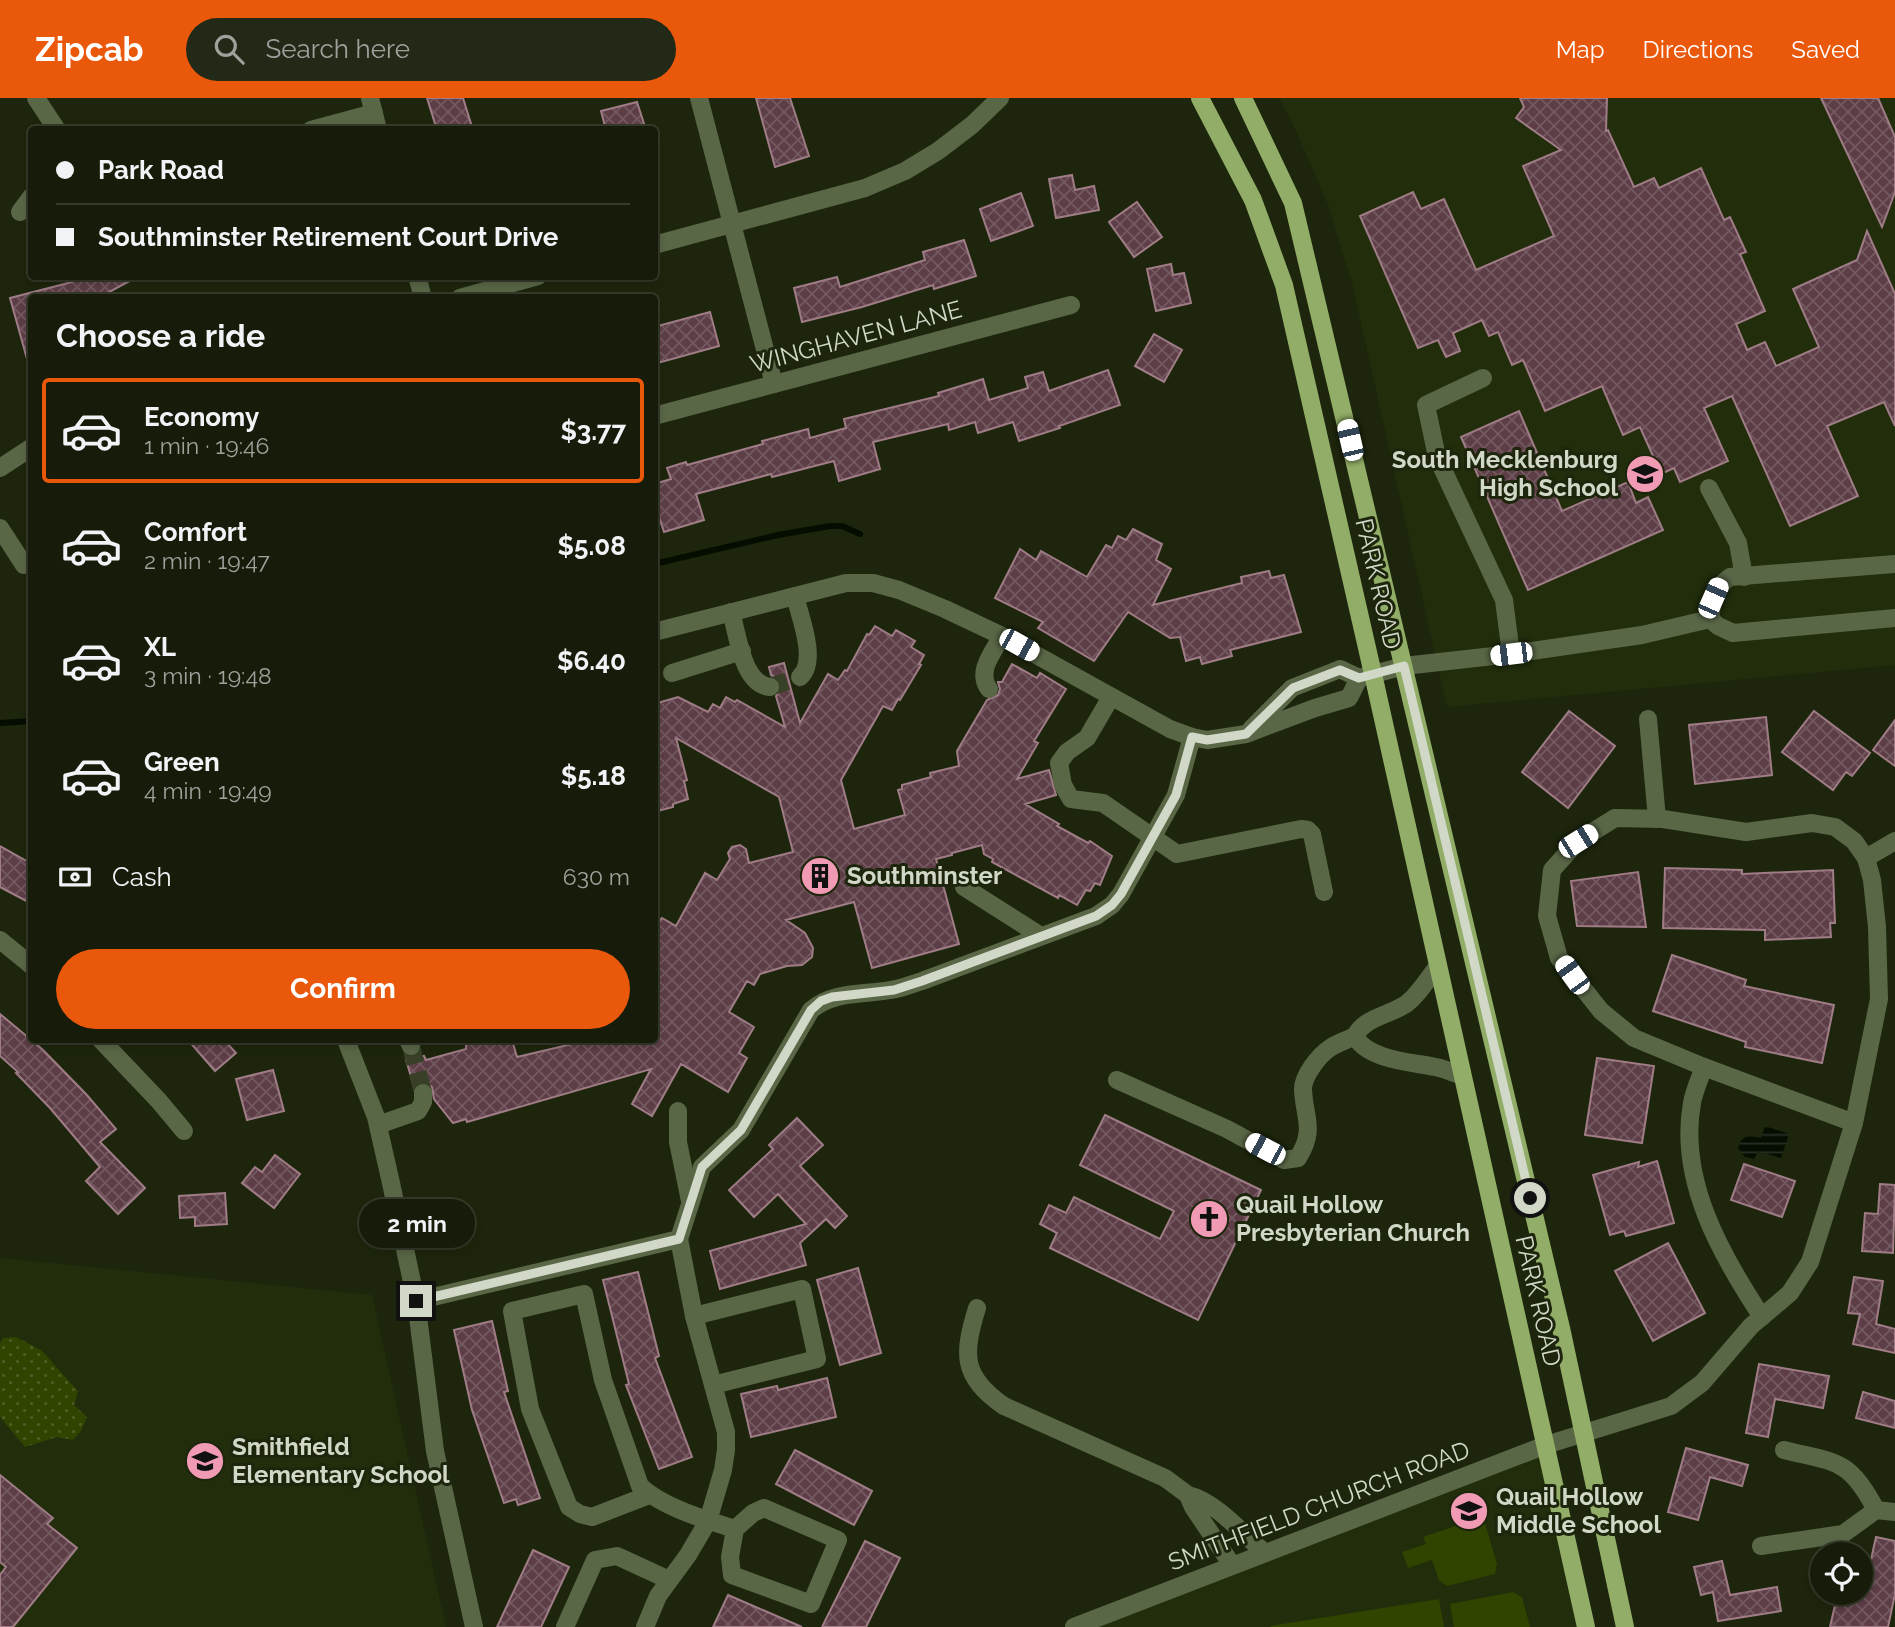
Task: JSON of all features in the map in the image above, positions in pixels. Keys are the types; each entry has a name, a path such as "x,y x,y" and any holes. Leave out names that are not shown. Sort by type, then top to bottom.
{"main road":[{"name":"PARK ROAD","path":"1200,98 1253,200 1284,285 1366,676 1438,966 1586,1627"},
{"name":"PARK ROAD","path":"1245,99 1293,203 1561,1328 1625,1627"}],"street":[{"path":"36,98 54,126"},
{"path":"699,98 774,384"},
{"path":"658,244 865,188 905,171 964,132 1000,98"},
{"path":"326,126 374,113"},
{"path":"20,212 28,202"},
{"path":"474,294 524,280"},
{"name":"WINGHAVEN LANE","path":"658,415 1071,305"},
{"path":"1483,378 1426,405 1437,457 1504,600 1511,654"},
{"path":"0,468 28,450"},
{"path":"1709,488 1738,543 1744,576"},
{"path":"0,528 24,565"},
{"path":"1710,620 1713,598 1719,584 1730,577 1895,564"},
{"path":"658,631 846,583 873,583 899,590 1002,636 1170,729 1207,740 1246,734 1349,698 1366,676"},
{"path":"795,596 808,655 805,672 800,677"},
{"path":"732,612 752,678 758,684 770,687"},
{"path":"1246,734 1293,688 1340,670 1366,676 1404,666 1642,635 1710,620 1733,633 1895,618"},
{"path":"989,689 984,682 983,673 1002,636"},
{"path":"672,673 742,651"},
{"path":"1111,696 1087,738 1067,752 1059,763 1063,785 1071,799 1103,803 1177,854 1301,829 1308,830 1312,834 1324,892"},
{"path":"1648,719 1657,819"},
{"path":"645,1627 658,1596 688,1555 708,1521 726,1450 726,1432 694,1315 679,1239 702,1167 741,1130 811,1010 821,1001 832,997 894,990 1096,916 1112,905 1121,894 1176,795 1192,737"},
{"path":"1854,1123 1634,1038 1601,1012 1559,958 1547,916 1552,870 1578,841 1615,818 1657,819 1746,832 1812,824 1835,827 1854,841 1866,858 1895,841"},
{"name":"SMITHFIELD CHURCH ROAD","path":"1074,1627 1110,1620 1232,1565 1546,1445 1659,1411 1682,1399 1702,1383 1737,1341 1790,1293 1810,1262 1854,1123 1879,999 1875,904 1866,858"},
{"path":"964,887 1041,936"},
{"path":"0,940 28,963"},
{"path":"1117,1080 1227,1129 1284,1160 1298,1158 1309,1133 1303,1085 1314,1065 1329,1048 1355,1037 1367,1022 1409,1003 1438,966"},
{"path":"1355,1037 1359,1044 1384,1057 1438,1067 1461,1075"},
{"path":"104,1043 159,1101 184,1132"},
{"path":"347,1043 378,1125 416,1301 435,1451 474,1627"},
{"path":"1704,1067 1692,1102 1690,1150 1697,1188 1708,1221 1731,1271 1762,1317"},
{"path":"378,1125 418,1111 423,1102 423,1093"},
{"path":"678,1111 678,1142 690,1202"},
{"path":"416,1301 679,1239"},
{"path":"694,1315 802,1289 817,1359 713,1385"},
{"path":"649,1495 592,1517 569,1507 530,1409 512,1311 584,1294 603,1380 640,1486 649,1495 708,1521 735,1529"},
{"path":"977,1308 967,1344 971,1372 988,1394 1004,1406 1166,1478 1188,1495 1198,1497 1209,1504 1265,1553"},
{"path":"1784,1450 1841,1465 1854,1474 1875,1510"},
{"path":"1188,1495 1193,1507 1232,1565"},
{"path":"764,1508 838,1540 811,1604 732,1575 730,1557 735,1529 753,1513 764,1508"},
{"path":"1761,1546 1843,1534 1875,1510 1895,1511"},
{"path":"565,1627 595,1560 617,1556 669,1580"}],"shaded area":[{"name":"South Mecklenburg High School","path":"1279,98 1895,98 1895,665 1447,707 1352,283 1327,202"},
{"path":"1765,1126 1789,1134 1781,1158 1758,1151 1754,1159 1745,1157 1738,1148 1742,1140 1750,1136 1761,1138"},
{"name":"Smithfield Elementary School","path":"0,1258 372,1295 446,1627 0,1627"},
{"name":"Quail Hollow Middle School","path":"1538,1453 1577,1627 1086,1627"}],"green space":[{"path":"16,1337 41,1350 78,1391 74,1405 87,1417 81,1431 73,1440 57,1437 25,1447 0,1417 0,1343 3,1338"},
{"path":"1473,1517 1485,1523 1497,1564 1495,1574 1447,1586 1439,1580 1432,1560 1408,1568 1402,1552 1426,1544 1423,1537"},
{"path":"1513,1592 1522,1597 1530,1627 1454,1627 1450,1604"},
{"path":"1439,1599 1444,1627 1270,1626"}],"building":[{"path":"427,98 463,98 472,126 436,126"},
{"path":"756,98 790,98 809,156 775,167"},
{"path":"1520,98 1607,98 1606,131 1608,130 1634,187 1654,178 1659,188 1701,168 1724,220 1730,217 1746,252 1740,254 1765,311 1736,324 1747,350 1765,342 1776,366 1819,347 1793,289 1857,260 1867,231 1895,294 1895,426 1884,402 1827,426 1858,496 1790,526 1732,396 1704,408 1728,461 1680,482 1674,468 1661,474 1640,427 1623,435 1602,386 1545,411 1523,360 1512,365 1498,332 1489,336 1482,320 1453,333 1460,351 1446,357 1438,340 1418,348 1360,216 1413,192 1421,209 1444,199 1476,270 1554,236 1523,166 1561,150 1516,118 1524,107"},
{"path":"1821,98 1878,98 1895,137 1895,192 1882,227"},
{"path":"637,102 645,126 605,126 601,111"},
{"path":"1072,175 1075,190 1094,186 1099,210 1056,218 1049,179"},
{"path":"1021,193 1033,226 991,241 980,209"},
{"path":"1137,202 1162,237 1134,257 1109,222"},
{"path":"964,240 976,276 934,289 933,285 802,322 794,288 837,277 840,287 925,260 923,252"},
{"path":"1171,264 1173,275 1184,273 1191,303 1156,311 1147,269"},
{"path":"71,280 132,280 105,294 28,294 27,359 10,298 72,282"},
{"path":"710,312 719,346 658,363 658,326"},
{"path":"1154,334 1182,350 1164,382 1135,366"},
{"path":"1108,370 1120,405 1019,441 1013,422 978,433 975,422 949,430 948,424 873,442 880,469 839,481 834,461 696,494 704,520 664,532 658,514 658,483 671,479 667,468 763,444 762,441 808,429 810,438 846,428 844,419 939,396 938,393 983,379 989,400 1028,388 1025,377 1043,372 1049,391"},
{"path":"1519,411 1562,511 1628,482 1636,503 1648,497 1663,530 1528,590 1461,437"},
{"path":"1133,529 1162,544 1156,560 1171,569 1153,605 1242,583 1241,577 1269,571 1271,578 1284,575 1301,632 1230,650 1232,656 1202,664 1200,657 1186,661 1180,637 1170,638 1128,612 1094,661 1038,628 1043,622 995,598 1020,549 1036,560 1041,551 1087,577 1106,545 1112,548 1118,536 1126,540"},
{"name":"Southminster","path":"875,626 892,636 896,630 915,641 911,647 924,655 919,664 921,665 892,710 883,706 841,780 854,829 905,815 898,790 902,789 902,785 931,777 930,773 959,766 957,751 987,700 998,695 998,682 1002,682 1012,664 1037,678 1040,673 1066,689 1034,741 1038,743 1017,779 1049,770 1056,795 1025,804 1059,824 1057,826 1088,843 1090,841 1112,856 1100,885 1095,883 1090,891 1086,890 1077,905 1059,895 1058,898 992,862 993,859 984,854 982,845 952,853 936,859 959,944 872,968 854,902 786,920 805,933 813,948 812,957 802,965 787,966 760,974 754,985 747,981 729,1012 754,1027 739,1053 747,1058 728,1092 681,1064 652,1116 632,1104 651,1069 467,1122 466,1119 453,1123 434,1099 432,1087 419,1078 412,1080 406,1060 424,1056 426,1060 466,1049 466,1043 513,1043 517,1057 576,1043 658,1043 658,919 662,918 676,926 705,873 717,880 730,859 728,853 732,847 740,845 746,849 749,863 793,852 779,797 676,738 687,780 684,781 688,799 658,811 658,703 678,697 708,712 713,704 720,708 726,697 735,702 737,700 785,727 776,696 781,684 771,675 769,667 784,663 800,723 828,674 838,680 845,670 847,671 867,634 869,635"},
{"path":"1569,711 1615,746 1568,808 1522,772"},
{"path":"1814,711 1870,753 1852,776 1846,772 1833,790 1782,752"},
{"path":"1766,717 1772,775 1695,784 1689,725"},
{"path":"1895,720 1895,766 1873,750"},
{"path":"0,846 28,862 28,902 0,887"},
{"path":"1665,868 1742,870 1742,874 1833,870 1835,923 1830,923 1831,937 1765,940 1765,930 1663,928"},
{"path":"1638,872 1646,927 1577,926 1571,881"},
{"path":"1672,955 1746,980 1744,986 1834,1005 1822,1063 1745,1047 1746,1042 1653,1011"},
{"path":"0,1014 28,1037 28,1043 35,1043 42,1049 116,1129 100,1142 145,1188 118,1214 86,1181 100,1167 16,1073 18,1072 0,1056"},
{"path":"191,1043 227,1043 236,1053 215,1071"},
{"path":"1597,1058 1654,1066 1642,1143 1585,1135"},
{"path":"273,1070 284,1111 247,1120 236,1079"},
{"name":"Quail Hollow Presbyterian Church","path":"1105,1115 1261,1190 1198,1320 1050,1248 1057,1233 1040,1224 1049,1205 1066,1213 1074,1197 1160,1239 1174,1211 1080,1165"},
{"path":"797,1118 823,1145 800,1166 847,1216 835,1228 826,1219 800,1243 806,1265 720,1289 710,1251 806,1224 778,1194 754,1217 729,1190 773,1149 769,1145"},
{"path":"275,1155 300,1174 274,1208 242,1183 255,1167 262,1172"},
{"path":"1657,1161 1674,1223 1626,1236 1624,1231 1610,1235 1593,1175 1639,1162 1638,1167"},
{"path":"1744,1164 1795,1181 1782,1217 1731,1200"},
{"path":"1880,1184 1895,1185 1893,1253 1862,1251 1865,1213 1878,1214"},
{"path":"225,1193 227,1224 195,1226 195,1217 180,1218 179,1196"},
{"path":"1668,1243 1705,1313 1653,1341 1615,1271"},
{"path":"858,1268 881,1353 840,1365 817,1280"},
{"path":"638,1272 659,1356 655,1358 692,1457 659,1469 626,1385 629,1384 603,1280"},
{"path":"1854,1277 1883,1281 1876,1324 1895,1329 1895,1353 1853,1344 1860,1314 1848,1313"},
{"path":"492,1321 508,1391 504,1392 540,1498 518,1505 516,1499 504,1503 472,1410 454,1330"},
{"path":"1759,1364 1829,1376 1823,1408 1775,1399 1768,1437 1746,1433"},
{"path":"827,1378 836,1417 751,1437 741,1394 777,1386 778,1390"},
{"path":"1863,1392 1895,1401 1895,1428 1856,1418"},
{"path":"1686,1448 1748,1465 1742,1486 1710,1477 1698,1520 1668,1512"},
{"path":"795,1450 872,1491 854,1525 776,1484"},
{"path":"0,1475 53,1518 47,1524 77,1548 13,1627 0,1627 0,1575 6,1567 0,1562"},
{"path":"1876,1537 1895,1541 1895,1594 1888,1627 1830,1627 1835,1605 1873,1605 1873,1551"},
{"path":"865,1541 900,1558 866,1627 822,1627"},
{"path":"533,1550 569,1567 541,1627 497,1627"},
{"path":"1722,1561 1730,1595 1777,1587 1781,1611 1718,1621 1713,1592 1701,1595 1694,1567"},
{"path":"728,1595 802,1627 713,1627"}],"waterway":[{"path":"658,563 778,535 830,526 842,526 860,534"},
{"path":"0,723 28,721"}],"tunnel":[{"path":"770,687 800,677"},
{"path":"411,1046 423,1093"}],"place":[{"name":"South Mecklenburg High School","path":"1645,474"},
{"name":"Southminster","path":"820,876"},
{"name":"Quail Hollow Presbyterian Church","path":"1209,1219"},
{"name":"Smithfield Elementary School","path":"205,1461"},
{"name":"Quail Hollow Middle School","path":"1469,1511"}],"route":[{"path":"416,1301 679,1239 702,1167 741,1130 811,1010 821,1001 832,997 894,990 1096,916 1112,905 1121,894 1176,795 1192,737 1207,740 1227,739 1246,734 1293,688 1340,670 1359,678 1404,666 1530,1198"}]}
